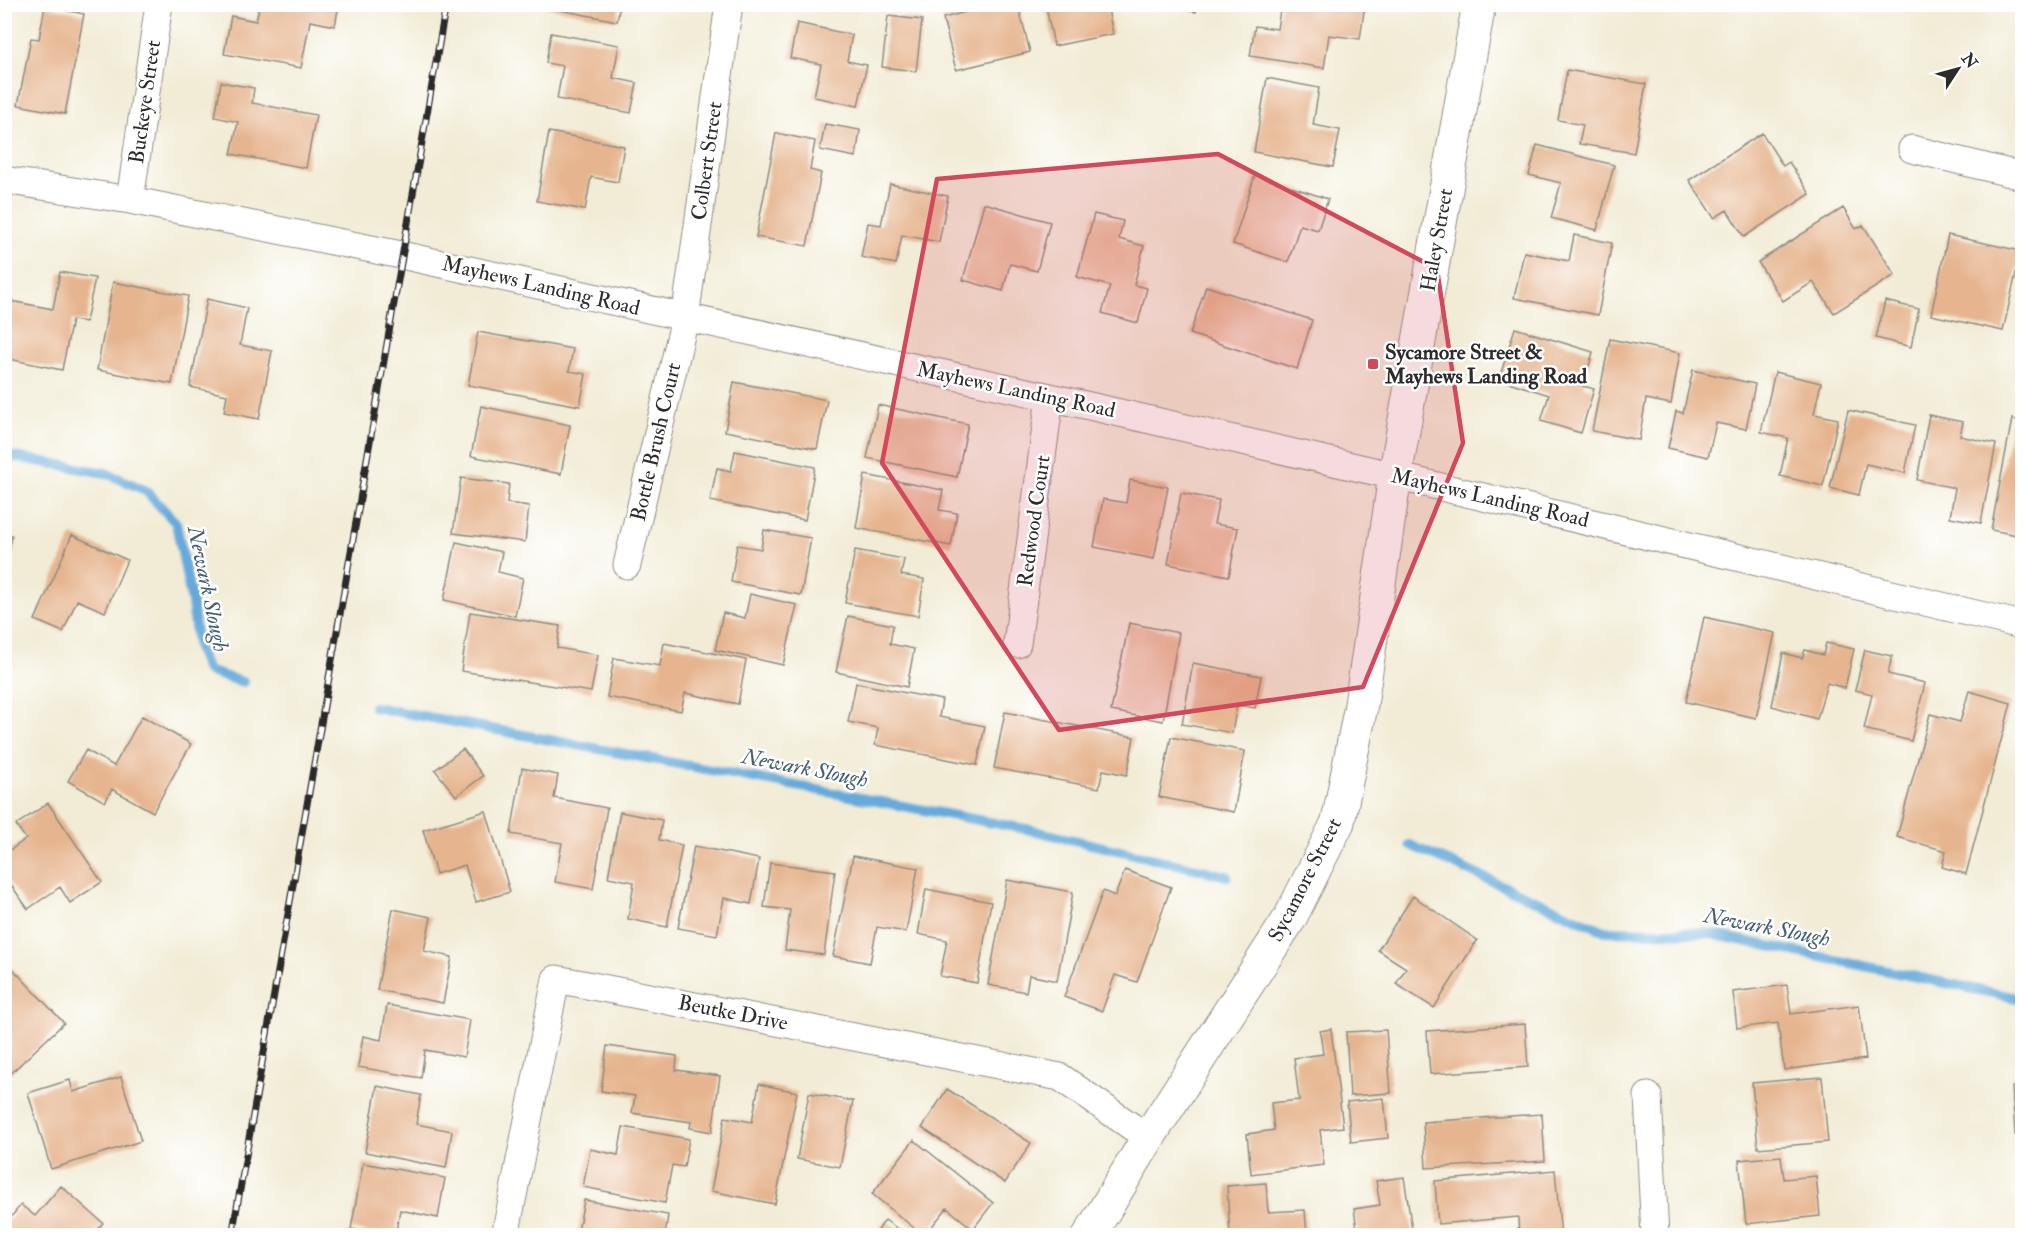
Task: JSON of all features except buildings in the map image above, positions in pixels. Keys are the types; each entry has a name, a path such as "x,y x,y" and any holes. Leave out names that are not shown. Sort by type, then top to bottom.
{"street":[{"name":"Buckeye Street","path":"130,200 159,4"},
{"name":"Colbert Street","path":"685,318 729,4"},
{"name":"Haley Street","path":"1395,476 1479,4"},
{"path":"1912,149 2022,176"},
{"name":"Mayhews Landing Road","path":"4,180 130,200 401,255 1050,397 1395,476 2022,625"},
{"name":"Bottle Brush Court","path":"627,565 685,318"},
{"name":"Redwood Court","path":"1017,644 1050,397"},
{"name":"Sycamore Street","path":"1089,1236 1148,1138 1290,918 1338,822 1360,711 1395,476"},
{"name":"Beutke Drive","path":"505,1236 556,979 1060,1077 1148,1138"},
{"path":"1648,1096 1655,1236"}],"highlighted area":[{"path":"1218,154 1437,269 1463,443 1363,687 1059,730 882,463 937,179"}],"waterway":[{"name":"Newark Slough","path":"4,455 106,473 145,490 176,523 192,603 198,649 207,671 243,682"},
{"name":"Newark Slough","path":"374,707 1031,830 1227,876"},
{"name":"Newark Slough","path":"1410,845 1605,931 1706,933 2022,999"}],"railway":[{"path":"232,1236 446,4"}],"place":[{"name":"Sycamore Street & Mayhews Landing Road","path":"1373,364"}]}
